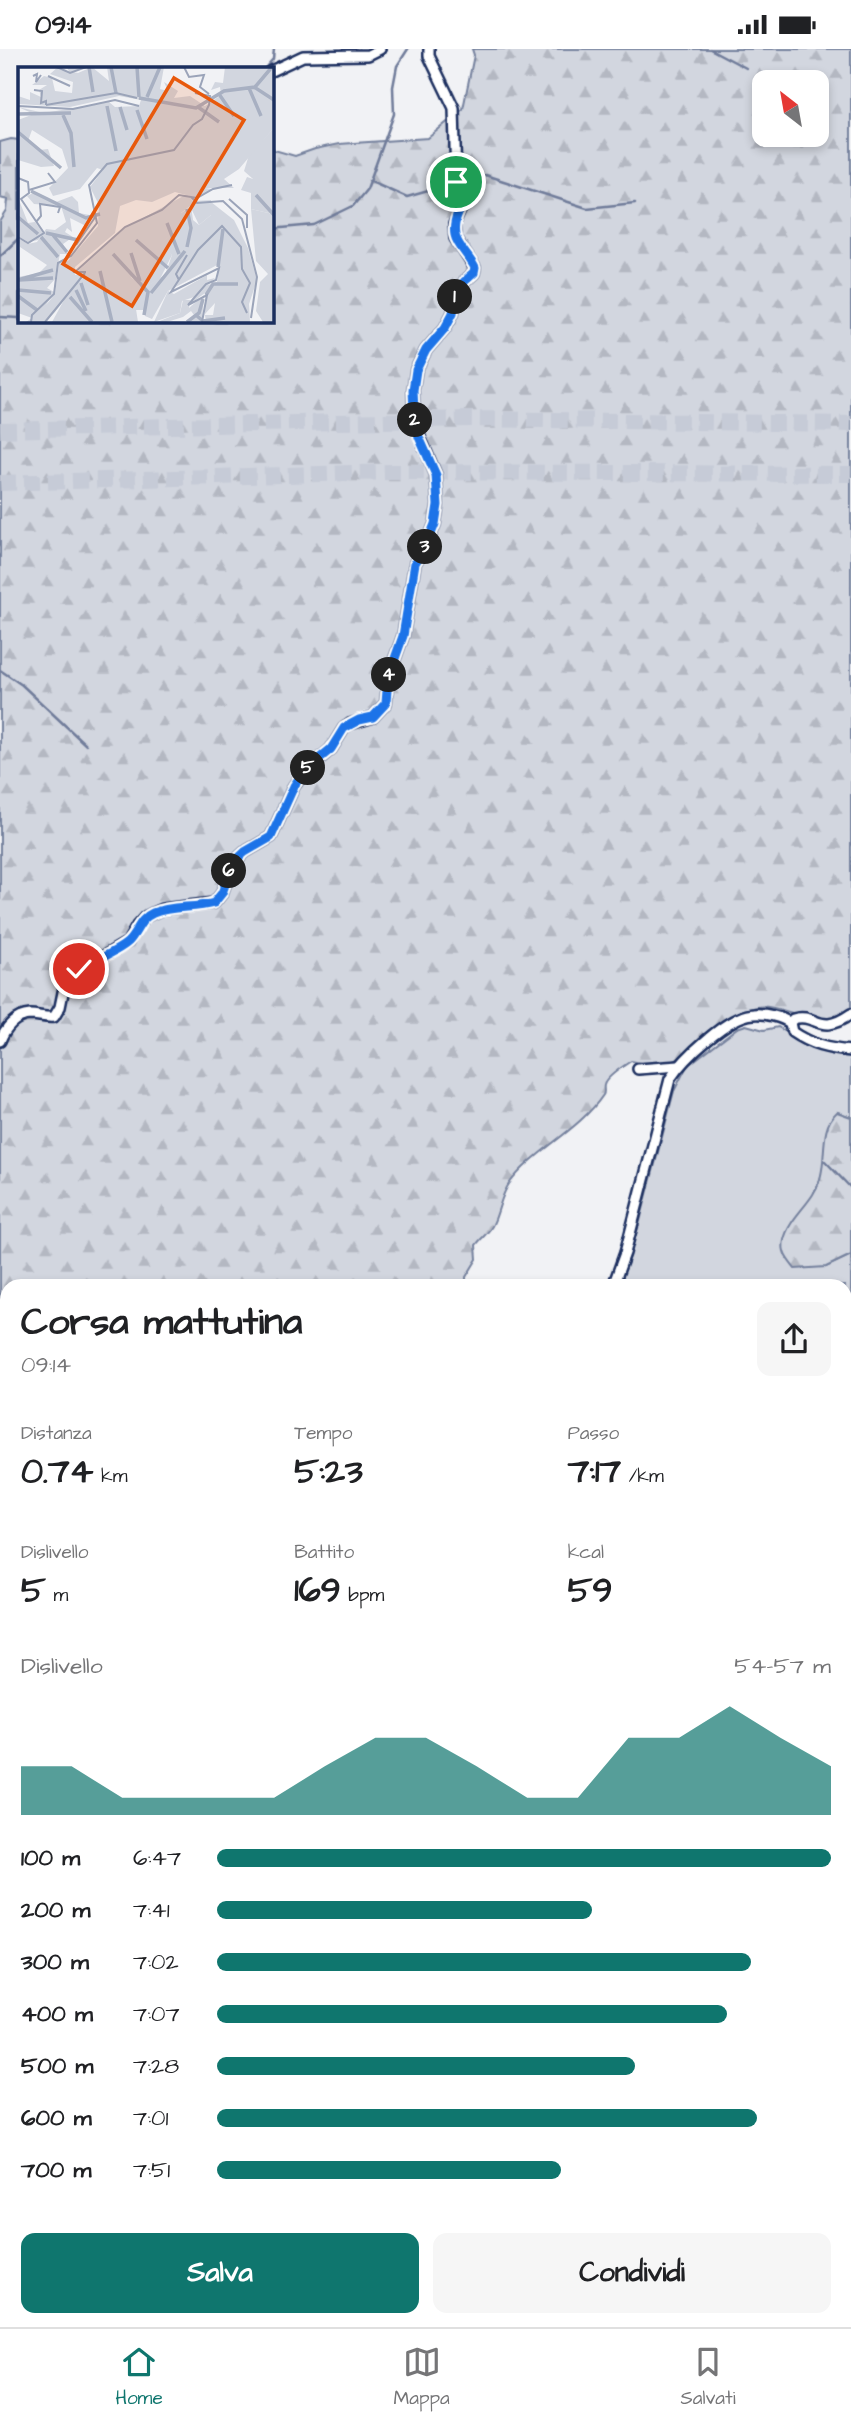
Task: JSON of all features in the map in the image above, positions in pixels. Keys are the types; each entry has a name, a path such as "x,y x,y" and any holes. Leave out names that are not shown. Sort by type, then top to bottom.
{"street":[{"path":"273,70 303,56 368,55 380,49"},
{"path":"0,1041 5,1029 20,1017 54,1017 60,1007 66,978 128,942 145,917 162,909 214,903 222,893 233,863 245,852 271,837 294,786 304,771 331,749 344,728 359,720 373,717 386,703 388,678 403,636 415,563 435,524 438,505 436,475 419,437 414,412 416,370 426,350 445,328 453,313 457,288 474,273 475,268 455,239 454,224 463,204 463,193 456,182 455,113 452,101 429,56 429,49"},
{"path":"616,1279 625,1253 670,1080 695,1049 722,1030 753,1014 782,1018 790,1023 792,1032 806,1042 830,1049 851,1051"},
{"path":"790,1023 800,1017 830,1025 851,1014"},
{"path":"638,1069 679,1066"}],"green space":[{"path":"472,49 851,49 851,1012 826,1021 769,1007 753,1008 721,1026 673,1062 658,1065 631,1061 620,1068 605,1082 604,1094 593,1108 531,1161 509,1184 492,1227 476,1245 477,1259 466,1279 0,1279 0,222 7,211 8,199 0,197 0,142 18,140 18,322 273,322 273,148 295,156 339,144 428,138 463,109 474,55"},
{"path":"746,1025 764,1030 778,1027 822,1051 851,1056 851,1117 838,1112 814,1193 826,1267 851,1255 851,1279 621,1279 639,1225 674,1091 687,1066 737,1028"},
{"path":"837,1112 851,1117 851,1255 826,1267 795,1269 784,1253 784,1240 791,1224 817,1187 828,1126"}],"waterway":[{"path":"266,67 273,59 274,49"},
{"path":"273,229 314,225 353,206 367,189 394,114 393,87 397,66 408,49"},
{"path":"710,49 746,68"},
{"path":"459,182 485,175 587,208 635,203"},
{"path":"369,180 407,197 453,184"},
{"path":"0,256 18,239"},
{"path":"0,317 18,318"},
{"path":"0,670 22,685 86,745"},
{"path":"825,1161 851,1188"}],"tunnel":[{"path":"0,430 469,419 851,424"},
{"path":"0,483 391,472 851,474"}],"route":[{"path":"79,969 128,942 137,926 153,913 162,909 214,903 222,893 230,868 238,857 271,837 294,786 304,771 331,749 344,728 359,720 373,717 386,703 388,678 403,636 415,563 435,524 438,505 436,475 419,437 414,412 416,370 426,350 445,328 453,313 457,288 474,273 475,268 455,239 454,224 463,204 463,193 456,182"}]}
